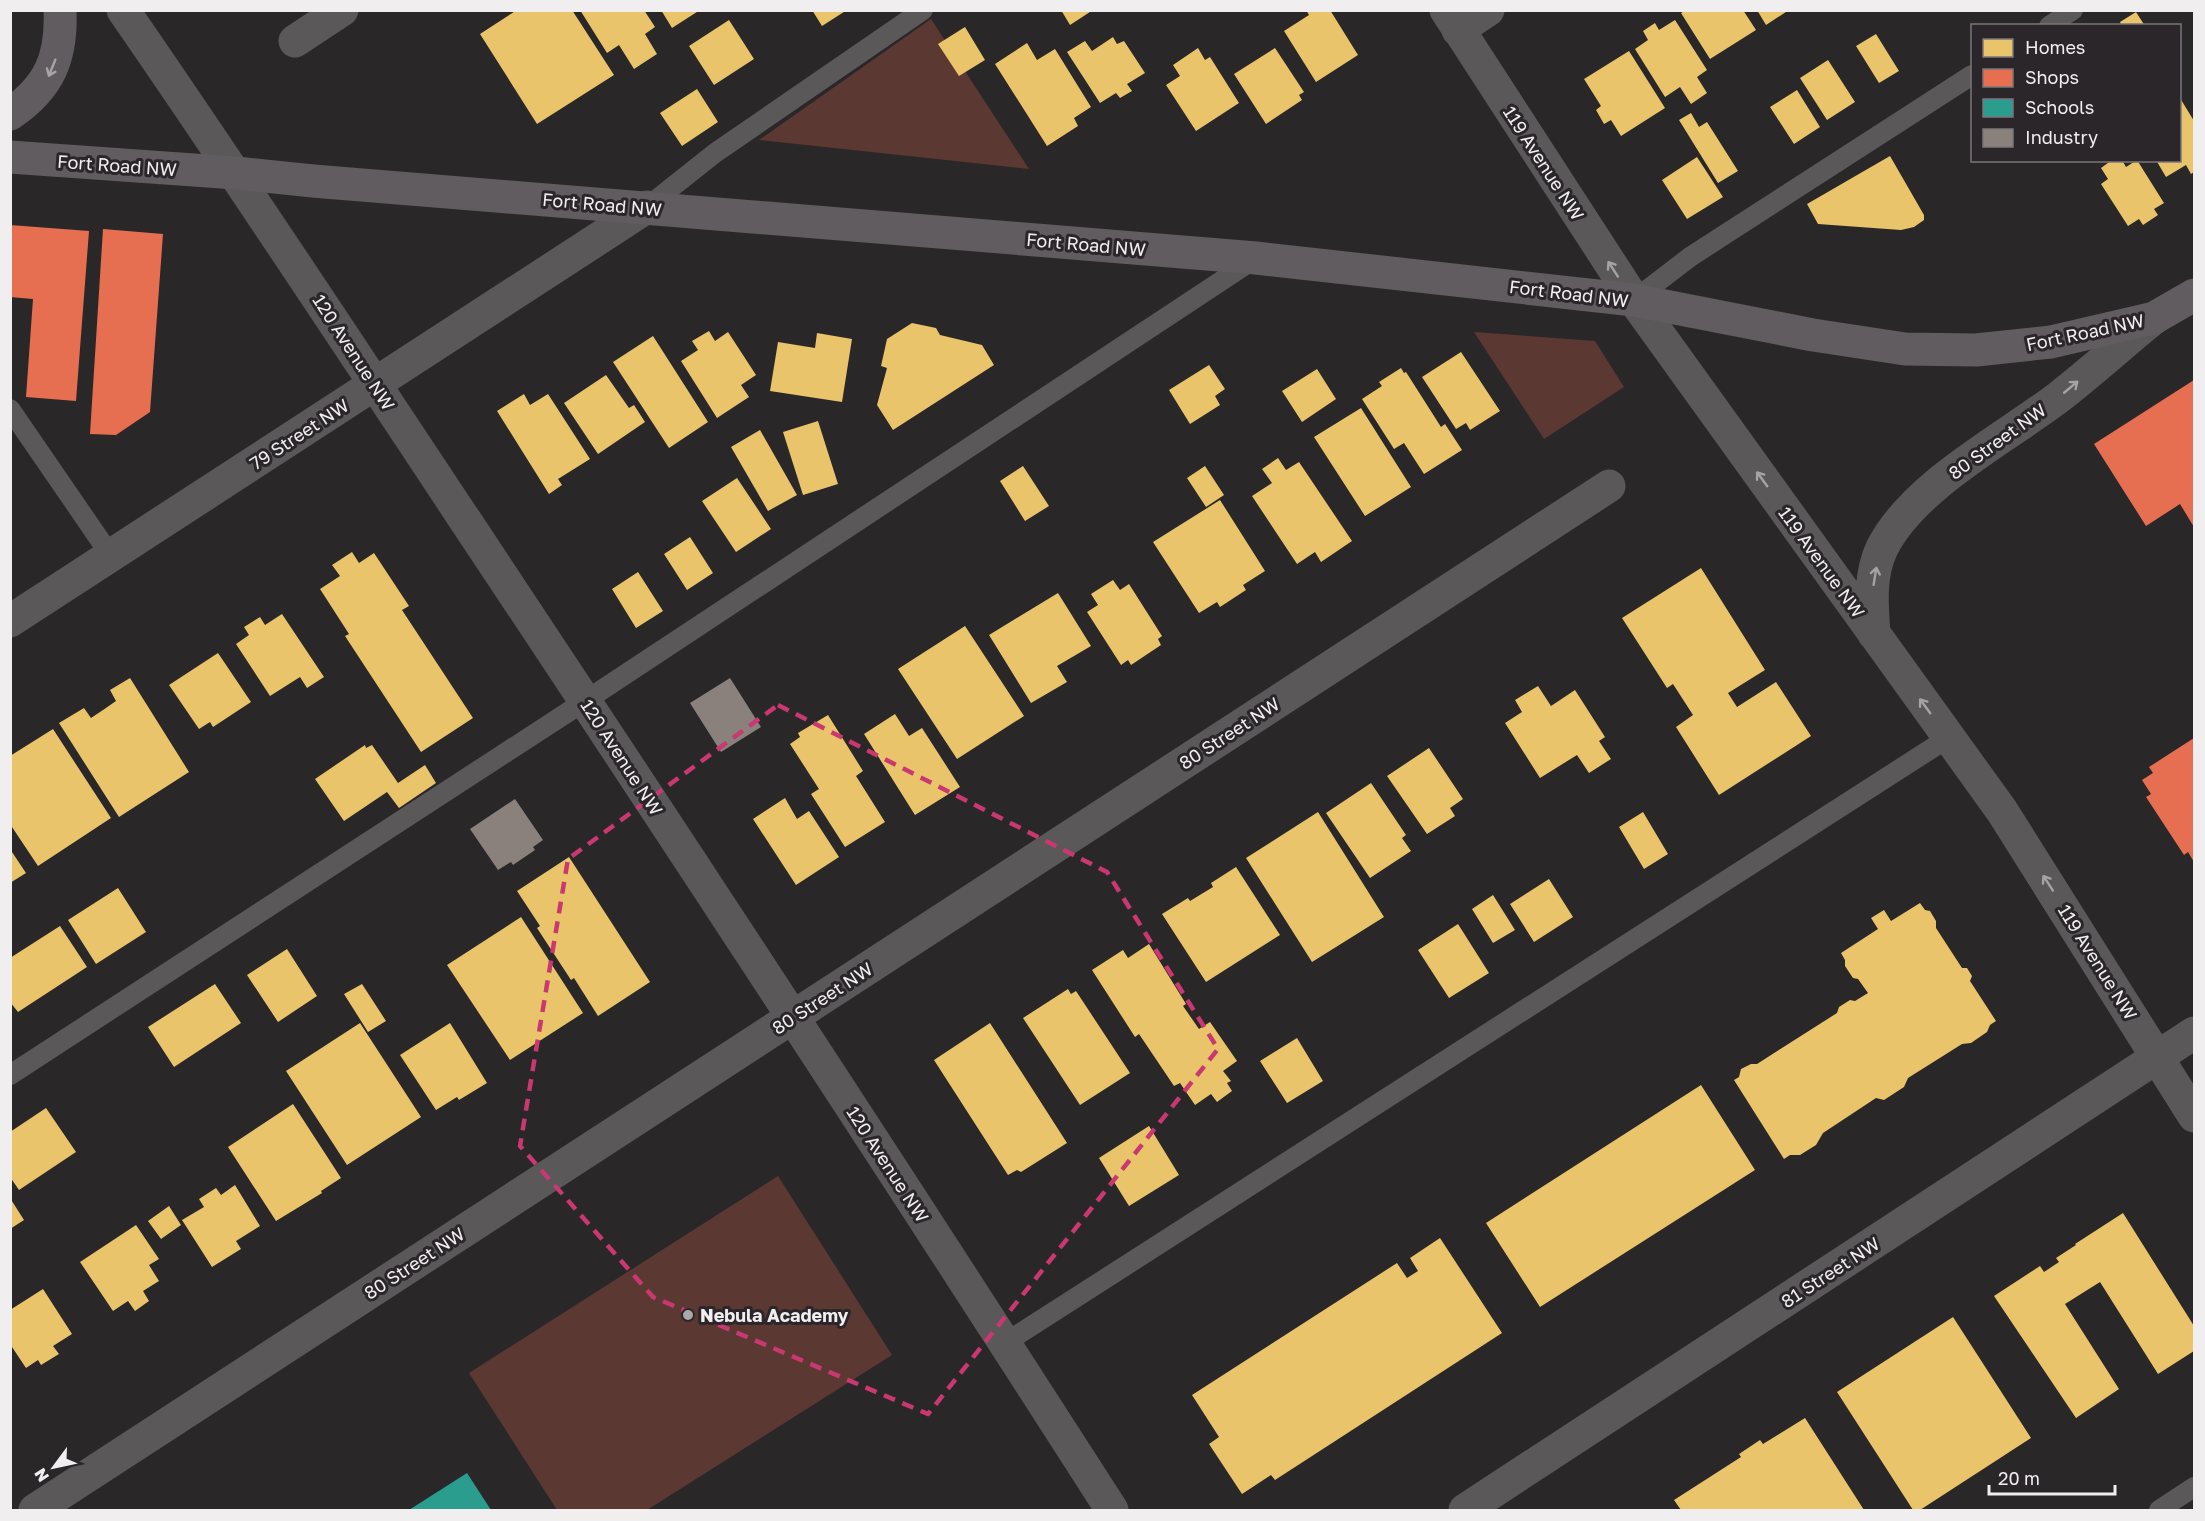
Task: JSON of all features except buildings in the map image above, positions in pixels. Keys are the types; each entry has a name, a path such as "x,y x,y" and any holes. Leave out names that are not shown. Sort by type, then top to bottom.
{"street":[{"path":"10,114 28,102 51,74 57,53 60,10"},
{"name":"120 Avenue NW","path":"123,10 236,173 585,701 1112,1510"},
{"path":"295,41 342,10"},
{"path":"1452,20 1488,10"},
{"name":"119 Avenue NW","path":"1452,20 1634,300 2002,811 2194,1116"},
{"name":"Fort Road NW","path":"10,157 236,173 1256,258 1634,300 1813,335 1905,349 1977,350 2051,342 2154,318"},
{"name":"79 Street NW","path":"10,621 647,207"},
{"name":"80 Street NW","path":"1874,634 1872,603 1874,572 1882,548 1902,519 1925,495 1953,472 2059,397 2154,318 2194,296"},
{"name":"80 Street NW","path":"35,1510 1609,486"},
{"name":"81 Street NW","path":"1465,1510 2194,1033"}],"lane":[{"path":"647,207 715,153 923,10"},
{"path":"2052,24 2073,10"},
{"path":"1634,300 1690,257 1971,76"},
{"path":"10,1075 585,701 1256,258"},
{"path":"10,409 111,556"},
{"path":"1005,1343 1948,738"},
{"path":"2164,1509 2194,1487"}],"highlighted area":[{"path":"778,705 1107,872 1218,1049 928,1414 653,1297 520,1146 568,859"}],"shaded area":[{"path":"931,19 1029,169 759,140"},
{"path":"1474,332 1595,341 1624,387 1544,439"},
{"path":"778,1176 892,1355 647,1510 557,1510 469,1373"}],"place":[{"name":"Nebula Academy","path":"688,1315"}]}
